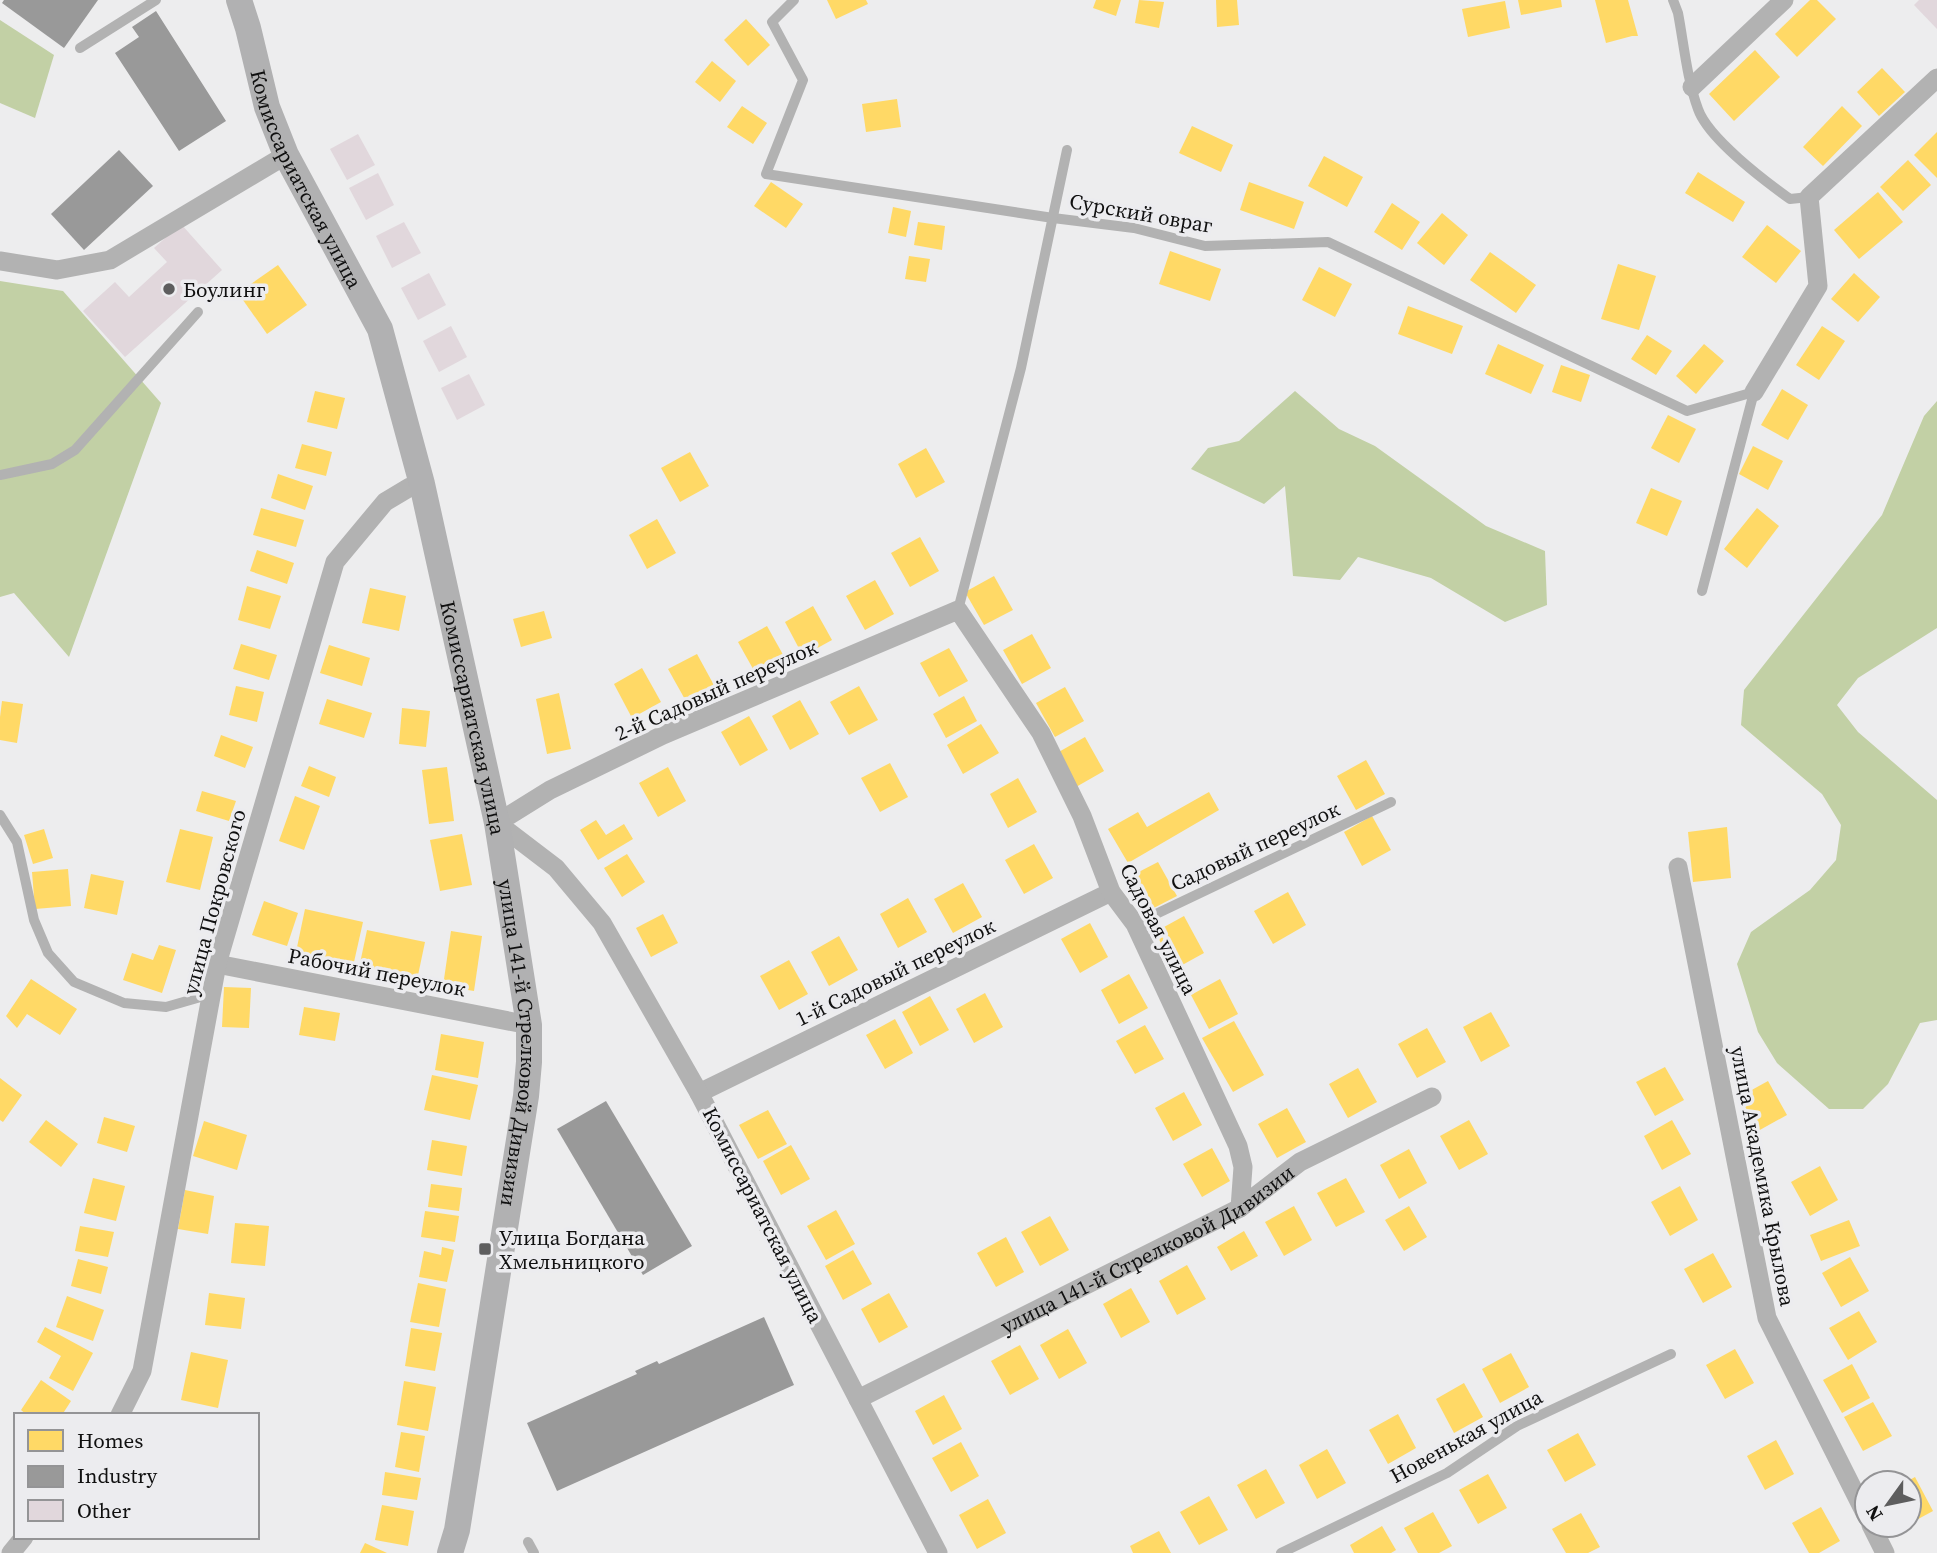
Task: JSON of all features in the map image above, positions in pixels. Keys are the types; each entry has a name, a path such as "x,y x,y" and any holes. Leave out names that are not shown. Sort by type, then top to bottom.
{"main road":[{"name":"Комиссариатская улица","path":"239,0 267,107 286,155 380,329 422,484 497,822"},
{"path":"248,28 255,0"},
{"name":"улица 141-й Стрелковой Дивизии","path":"450,1553 457,1530 526,1096 529,1062 529,1025 497,822"}],"street":[{"path":"1692,86 1784,0"},
{"path":"1754,393 1818,286 1809,197 1937,78"},
{"path":"0,261 57,270 110,260 286,155"},
{"name":"улица Покровского","path":"121,1413 142,1371 216,964 335,562 385,502 410,487 422,484"},
{"name":"2-й Садовый переулок","path":"497,822 550,790 663,735 958,610"},
{"name":"Садовая улица","path":"958,610 1041,733 1082,816 1111,892 1135,924 1238,1146 1243,1167 1240,1208"},
{"name":"Комиссариатская улица","path":"497,822 556,868 602,923 699,1093 938,1553"},
{"name":"улица Академика Крылова","path":"1678,867 1767,1318 1853,1489"},
{"name":"1-й Садовый переулок","path":"699,1093 1111,892"},
{"name":"Рабочий переулок","path":"216,964 529,1025"},
{"name":"улица 141-й Стрелковой Дивизии","path":"858,1399 1240,1208 1300,1163 1432,1097"},
{"path":"11,1553 22,1539"}],"lane":[{"path":"80,48 156,0"},
{"name":"Сурский овраг","path":"794,0 772,22 803,80 766,174 1134,228 1205,246 1328,242 1687,411 1754,393"},
{"path":"1673,0 1699,112 1716,134 1755,173 1790,199 1809,197"},
{"path":"958,610 1021,368 1067,150"},
{"path":"0,475 52,464 75,450 198,312"},
{"path":"1702,591 1754,393"},
{"name":"Садовый переулок","path":"1135,924 1391,802"},
{"path":"0,815 18,842 34,920 48,953 75,982 124,1003 166,1007 211,993"},
{"name":"Новенькая улица","path":"1281,1553 1447,1474 1517,1426 1671,1354"},
{"path":"528,1542 534,1553"}],"green space":[{"path":"0,20 54,55 35,118 0,103"},
{"path":"0,281 63,291 161,403 69,657 14,593 0,597"},
{"path":"1295,391 1339,429 1375,446 1486,526 1545,551 1547,605 1505,622 1431,578 1358,557 1340,580 1293,576 1285,486 1264,504 1191,469 1208,448 1239,441"},
{"path":"1937,401 1937,628 1858,678 1837,705 1858,732 1937,800 1937,1020 1920,1023 1888,1084 1863,1109 1829,1109 1777,1063 1758,1032 1737,964 1751,932 1810,890 1836,860 1841,825 1822,794 1741,725 1744,690 1882,515 1924,416"}],"building: Homes":[{"path":"827,0 866,0 868,4 836,19"},
{"path":"1096,0 1121,0 1116,16 1093,8"},
{"path":"1139,0 1164,2 1159,28 1135,23"},
{"path":"1216,0 1237,0 1239,25 1217,27"},
{"path":"1518,0 1561,0 1562,7 1521,15"},
{"path":"1595,0 1628,0 1638,36 1606,43"},
{"path":"1810,0 1817,0 1836,19 1797,57 1775,34"},
{"path":"1505,1 1510,28 1468,37 1462,9"},
{"path":"746,19 770,45 748,66 724,40"},
{"path":"1755,50 1780,77 1734,121 1709,94"},
{"path":"712,61 736,81 720,102 695,82"},
{"path":"1882,68 1905,92 1879,116 1857,92"},
{"path":"897,99 901,127 866,132 862,104"},
{"path":"742,106 767,123 753,144 727,127"},
{"path":"1842,106 1862,126 1823,166 1803,147"},
{"path":"1192,126 1233,145 1221,172 1179,153"},
{"path":"1937,132 1937,178 1914,155"},
{"path":"1324,156 1363,177 1347,207 1308,186"},
{"path":"1908,160 1931,185 1903,211 1880,187"},
{"path":"1698,172 1745,202 1733,222 1685,193"},
{"path":"771,182 803,204 786,228 754,206"},
{"path":"1249,182 1304,202 1294,229 1240,210"},
{"path":"1878,192 1903,222 1859,259 1834,230"},
{"path":"1392,203 1420,222 1402,250 1374,232"},
{"path":"893,207 911,211 906,237 888,233"},
{"path":"1442,213 1468,235 1444,265 1417,243"},
{"path":"918,222 945,226 942,250 914,245"},
{"path":"1767,225 1801,251 1776,283 1742,257"},
{"path":"1170,251 1221,269 1210,301 1159,284"},
{"path":"1490,252 1536,285 1516,313 1470,280"},
{"path":"909,256 930,259 926,282 905,279"},
{"path":"1618,264 1656,276 1639,330 1601,319"},
{"path":"278,265 307,305 267,334 238,293"},
{"path":"1319,267 1352,284 1335,317 1302,300"},
{"path":"1854,273 1880,297 1858,322 1831,299"},
{"path":"1408,306 1463,326 1452,354 1398,334"},
{"path":"1822,326 1845,341 1819,380 1796,365"},
{"path":"1647,335 1672,351 1656,375 1631,359"},
{"path":"1498,344 1544,365 1531,394 1485,374"},
{"path":"1704,344 1724,361 1696,394 1676,376"},
{"path":"1561,365 1590,375 1581,402 1552,392"},
{"path":"1782,389 1808,405 1788,440 1761,425"},
{"path":"315,391 345,398 337,429 307,422"},
{"path":"1668,415 1696,429 1679,463 1651,448"},
{"path":"302,444 332,452 326,476 295,468"},
{"path":"1753,446 1783,461 1768,490 1739,474"},
{"path":"926,448 945,482 916,498 898,464"},
{"path":"690,452 709,486 680,502 661,468"},
{"path":"278,474 313,486 305,510 271,498"},
{"path":"1651,488 1682,501 1667,536 1636,523"},
{"path":"261,508 304,520 296,547 253,535"},
{"path":"1757,508 1779,526 1747,568 1724,549"},
{"path":"657,519 676,553 647,569 629,535"},
{"path":"920,537 939,571 910,587 891,553"},
{"path":"257,550 294,563 287,584 250,571"},
{"path":"994,576 1013,610 984,625 965,592"},
{"path":"875,580 894,614 865,630 846,596"},
{"path":"247,586 281,596 270,629 238,620"},
{"path":"370,588 406,596 399,631 362,623"},
{"path":"813,606 832,640 803,656 785,622"},
{"path":"544,611 552,638 521,647 513,619"},
{"path":"767,626 786,660 757,676 738,642"},
{"path":"1032,634 1051,668 1022,684 1003,650"},
{"path":"241,644 277,655 269,680 233,669"},
{"path":"329,645 370,658 362,686 320,673"},
{"path":"949,648 968,681 939,697 920,663"},
{"path":"697,654 715,687 687,703 668,669"},
{"path":"642,668 661,702 632,718 614,684"},
{"path":"236,686 264,692 257,722 229,715"},
{"path":"859,686 878,720 849,735 830,702"},
{"path":"1065,687 1084,721 1055,737 1036,703"},
{"path":"559,693 571,749 547,754 536,699"},
{"path":"964,696 977,721 946,738 933,714"},
{"path":"327,699 372,713 364,738 319,724"},
{"path":"800,700 819,734 790,750 772,716"},
{"path":"2,701 23,704 17,743 0,740"},
{"path":"402,708 430,711 426,747 399,744"},
{"path":"749,716 768,750 740,766 721,732"},
{"path":"981,724 999,753 963,774 947,745"},
{"path":"221,735 253,747 245,768 214,756"},
{"path":"1085,737 1104,771 1076,787 1057,753"},
{"path":"1366,760 1385,794 1356,810 1337,776"},
{"path":"890,763 908,797 880,812 861,778"},
{"path":"309,766 336,777 329,797 301,786"},
{"path":"447,767 454,821 429,824 422,770"},
{"path":"668,767 686,801 658,817 639,783"},
{"path":"1018,778 1037,812 1008,828 990,794"},
{"path":"202,791 236,801 229,821 196,811"},
{"path":"1209,792 1219,810 1128,863 1108,829 1138,812 1147,827"},
{"path":"295,796 320,806 304,850 279,841"},
{"path":"1372,816 1391,850 1362,866 1344,832"},
{"path":"596,820 606,835 624,824 633,839 598,860 580,830"},
{"path":"1727,827 1731,878 1693,882 1688,832"},
{"path":"44,829 53,858 33,864 24,835"},
{"path":"180,829 213,837 200,890 166,882"},
{"path":"462,834 472,885 440,891 430,840"},
{"path":"1034,844 1053,878 1024,894 1005,860"},
{"path":"627,854 645,882 622,897 604,868"},
{"path":"1158,862 1177,896 1148,911 1129,877"},
{"path":"68,869 71,906 35,909 32,872"},
{"path":"91,874 124,881 117,915 84,908"},
{"path":"963,883 982,917 953,933 934,899"},
{"path":"1288,892 1306,925 1273,944 1254,911"},
{"path":"908,898 927,932 898,948 880,914"},
{"path":"264,901 298,913 287,946 252,935"},
{"path":"305,909 363,922 354,962 347,963 296,952"},
{"path":"663,914 678,943 651,957 636,928"},
{"path":"1184,916 1204,953 1175,969 1155,932"},
{"path":"1090,923 1108,957 1080,973 1061,939"},
{"path":"367,930 425,942 417,980 359,968"},
{"path":"451,931 482,936 474,991 443,986"},
{"path":"839,936 858,970 829,986 811,952"},
{"path":"159,945 176,950 162,993 123,980 132,953 153,960"},
{"path":"789,960 808,994 779,1010 760,976"},
{"path":"1129,974 1148,1008 1119,1024 1101,990"},
{"path":"31,979 77,1009 60,1035 27,1014 17,1028 6,1016"},
{"path":"1220,979 1238,1014 1209,1029 1191,995"},
{"path":"224,987 251,988 249,1028 222,1027"},
{"path":"985,993 1003,1027 974,1043 956,1009"},
{"path":"930,996 949,1030 920,1046 902,1012"},
{"path":"304,1007 340,1013 335,1041 299,1035"},
{"path":"1491,1012 1510,1046 1481,1062 1463,1027"},
{"path":"895,1019 913,1053 885,1069 866,1035"},
{"path":"1234,1021 1264,1075 1233,1092 1202,1038"},
{"path":"1145,1025 1164,1059 1135,1074 1116,1041"},
{"path":"1427,1028 1446,1062 1417,1078 1398,1044"},
{"path":"441,1034 484,1042 478,1078 435,1070"},
{"path":"1665,1067 1684,1100 1655,1116 1636,1082"},
{"path":"1358,1068 1377,1102 1348,1118 1329,1084"},
{"path":"432,1075 478,1085 470,1120 424,1110"},
{"path":"0,1078 22,1095 3,1122 0,1120"},
{"path":"1768,1081 1787,1115 1758,1131 1739,1097"},
{"path":"1184,1092 1202,1125 1173,1141 1155,1108"},
{"path":"1287,1108 1306,1142 1277,1158 1258,1124"},
{"path":"768,1110 787,1144 758,1159 739,1125"},
{"path":"104,1117 135,1126 127,1152 97,1143"},
{"path":"46,1120 78,1144 61,1167 29,1142"},
{"path":"1469,1120 1488,1154 1459,1170 1440,1136"},
{"path":"1672,1120 1691,1154 1662,1170 1644,1136"},
{"path":"204,1121 247,1135 237,1170 193,1156"},
{"path":"432,1140 467,1146 462,1176 427,1170"},
{"path":"791,1145 810,1179 781,1195 763,1161"},
{"path":"1212,1148 1230,1181 1202,1197 1183,1164"},
{"path":"1409,1149 1427,1183 1399,1199 1380,1165"},
{"path":"1820,1166 1838,1200 1810,1216 1791,1182"},
{"path":"93,1178 125,1186 116,1221 84,1213"},
{"path":"1346,1178 1365,1212 1336,1227 1317,1193"},
{"path":"431,1184 462,1188 459,1211 428,1207"},
{"path":"1680,1186 1698,1220 1670,1236 1651,1202"},
{"path":"185,1190 214,1196 208,1234 178,1229"},
{"path":"1294,1206 1312,1240 1284,1256 1265,1222"},
{"path":"1409,1206 1427,1237 1404,1251 1385,1220"},
{"path":"836,1210 855,1244 826,1260 807,1226"},
{"path":"425,1211 459,1216 455,1242 421,1237"},
{"path":"1050,1216 1069,1250 1040,1266 1021,1232"},
{"path":"1849,1220 1860,1246 1821,1261 1810,1235"},
{"path":"235,1223 269,1226 265,1266 231,1263"},
{"path":"80,1226 114,1232 108,1257 75,1251"},
{"path":"1244,1231 1258,1256 1231,1271 1217,1247"},
{"path":"1006,1237 1024,1272 996,1287 977,1253"},
{"path":"442,1247 454,1250 447,1282 419,1277 424,1251 441,1255"},
{"path":"853,1250 872,1284 843,1300 825,1266"},
{"path":"1713,1253 1732,1287 1703,1303 1684,1269"},
{"path":"1850,1257 1869,1291 1841,1307 1822,1273"},
{"path":"78,1259 108,1267 101,1294 71,1286"},
{"path":"1187,1265 1206,1299 1177,1315 1159,1281"},
{"path":"418,1283 446,1289 439,1327 410,1322"},
{"path":"1131,1288 1150,1322 1121,1338 1103,1304"},
{"path":"209,1293 245,1298 241,1329 205,1325"},
{"path":"889,1293 908,1327 879,1343 861,1309"},
{"path":"67,1296 104,1310 93,1341 56,1327"},
{"path":"1859,1311 1877,1342 1848,1360 1829,1328"},
{"path":"45,1327 93,1353 73,1391 49,1378 61,1356 37,1342"},
{"path":"411,1328 442,1333 435,1371 405,1366"},
{"path":"1068,1329 1087,1363 1059,1379 1040,1345"},
{"path":"1020,1345 1039,1379 1010,1395 991,1361"},
{"path":"1735,1349 1754,1383 1725,1399 1706,1365"},
{"path":"191,1352 228,1360 218,1408 181,1400"},
{"path":"1511,1353 1529,1387 1500,1403 1482,1369"},
{"path":"1852,1364 1870,1398 1842,1413 1823,1380"},
{"path":"41,1380 71,1401 63,1413 25,1413 21,1410"},
{"path":"404,1381 436,1387 428,1431 397,1425"},
{"path":"1464,1383 1483,1417 1454,1433 1436,1399"},
{"path":"944,1395 962,1429 933,1445 915,1411"},
{"path":"1873,1402 1892,1436 1863,1451 1844,1417"},
{"path":"1398,1414 1416,1448 1388,1464 1369,1430"},
{"path":"401,1432 425,1436 419,1472 395,1467"},
{"path":"1578,1433 1596,1465 1565,1482 1547,1450"},
{"path":"1776,1440 1794,1474 1765,1490 1747,1456"},
{"path":"961,1442 979,1476 951,1492 932,1458"},
{"path":"1327,1449 1346,1483 1317,1499 1299,1465"},
{"path":"1266,1469 1285,1503 1256,1519 1237,1485"},
{"path":"385,1472 421,1478 417,1500 382,1495"},
{"path":"1488,1474 1507,1508 1478,1524 1459,1490"},
{"path":"1923,1492 1933,1511 1923,1516"},
{"path":"1209,1496 1228,1530 1199,1545 1180,1512"},
{"path":"988,1499 1006,1533 977,1549 959,1515"},
{"path":"382,1505 414,1511 408,1546 375,1540"},
{"path":"1821,1507 1840,1541 1819,1553 1809,1553 1792,1523"},
{"path":"1433,1512 1452,1546 1439,1553 1418,1553 1404,1528"},
{"path":"1581,1513 1600,1547 1588,1553 1566,1553 1552,1529"},
{"path":"1382,1526 1396,1550 1391,1553 1354,1553 1350,1545"},
{"path":"1159,1531 1171,1553 1133,1553 1130,1546"},
{"path":"365,1543 387,1553 360,1553"}],"building: Industry":[{"path":"4,0 98,0 64,48 2,3"},
{"path":"156,11 226,121 179,151 115,53 139,37 132,27"},
{"path":"119,150 153,186 84,250 51,214"},
{"path":"606,1101 692,1246 643,1275 557,1129"},
{"path":"764,1317 794,1385 557,1491 527,1423 637,1374 635,1371 657,1361 659,1364"}],"building: Other":[{"path":"1919,0 1937,0 1937,29 1914,5"},
{"path":"358,134 375,165 347,180 330,149"},
{"path":"378,173 394,205 366,220 349,188"},
{"path":"404,222 421,253 392,268 376,236"},
{"name":"Боулинг","path":"181,224 222,270 125,357 83,311 115,282 129,297 167,262 154,248"},
{"path":"429,273 446,305 418,320 401,288"},
{"path":"451,326 467,357 439,372 423,341"},
{"path":"469,374 485,405 457,420 441,388"}],"place":[{"name":"Боулинг","path":"169,289"},
{"name":"Улица Богдана Хмельницкого","path":"485,1249"}]}
